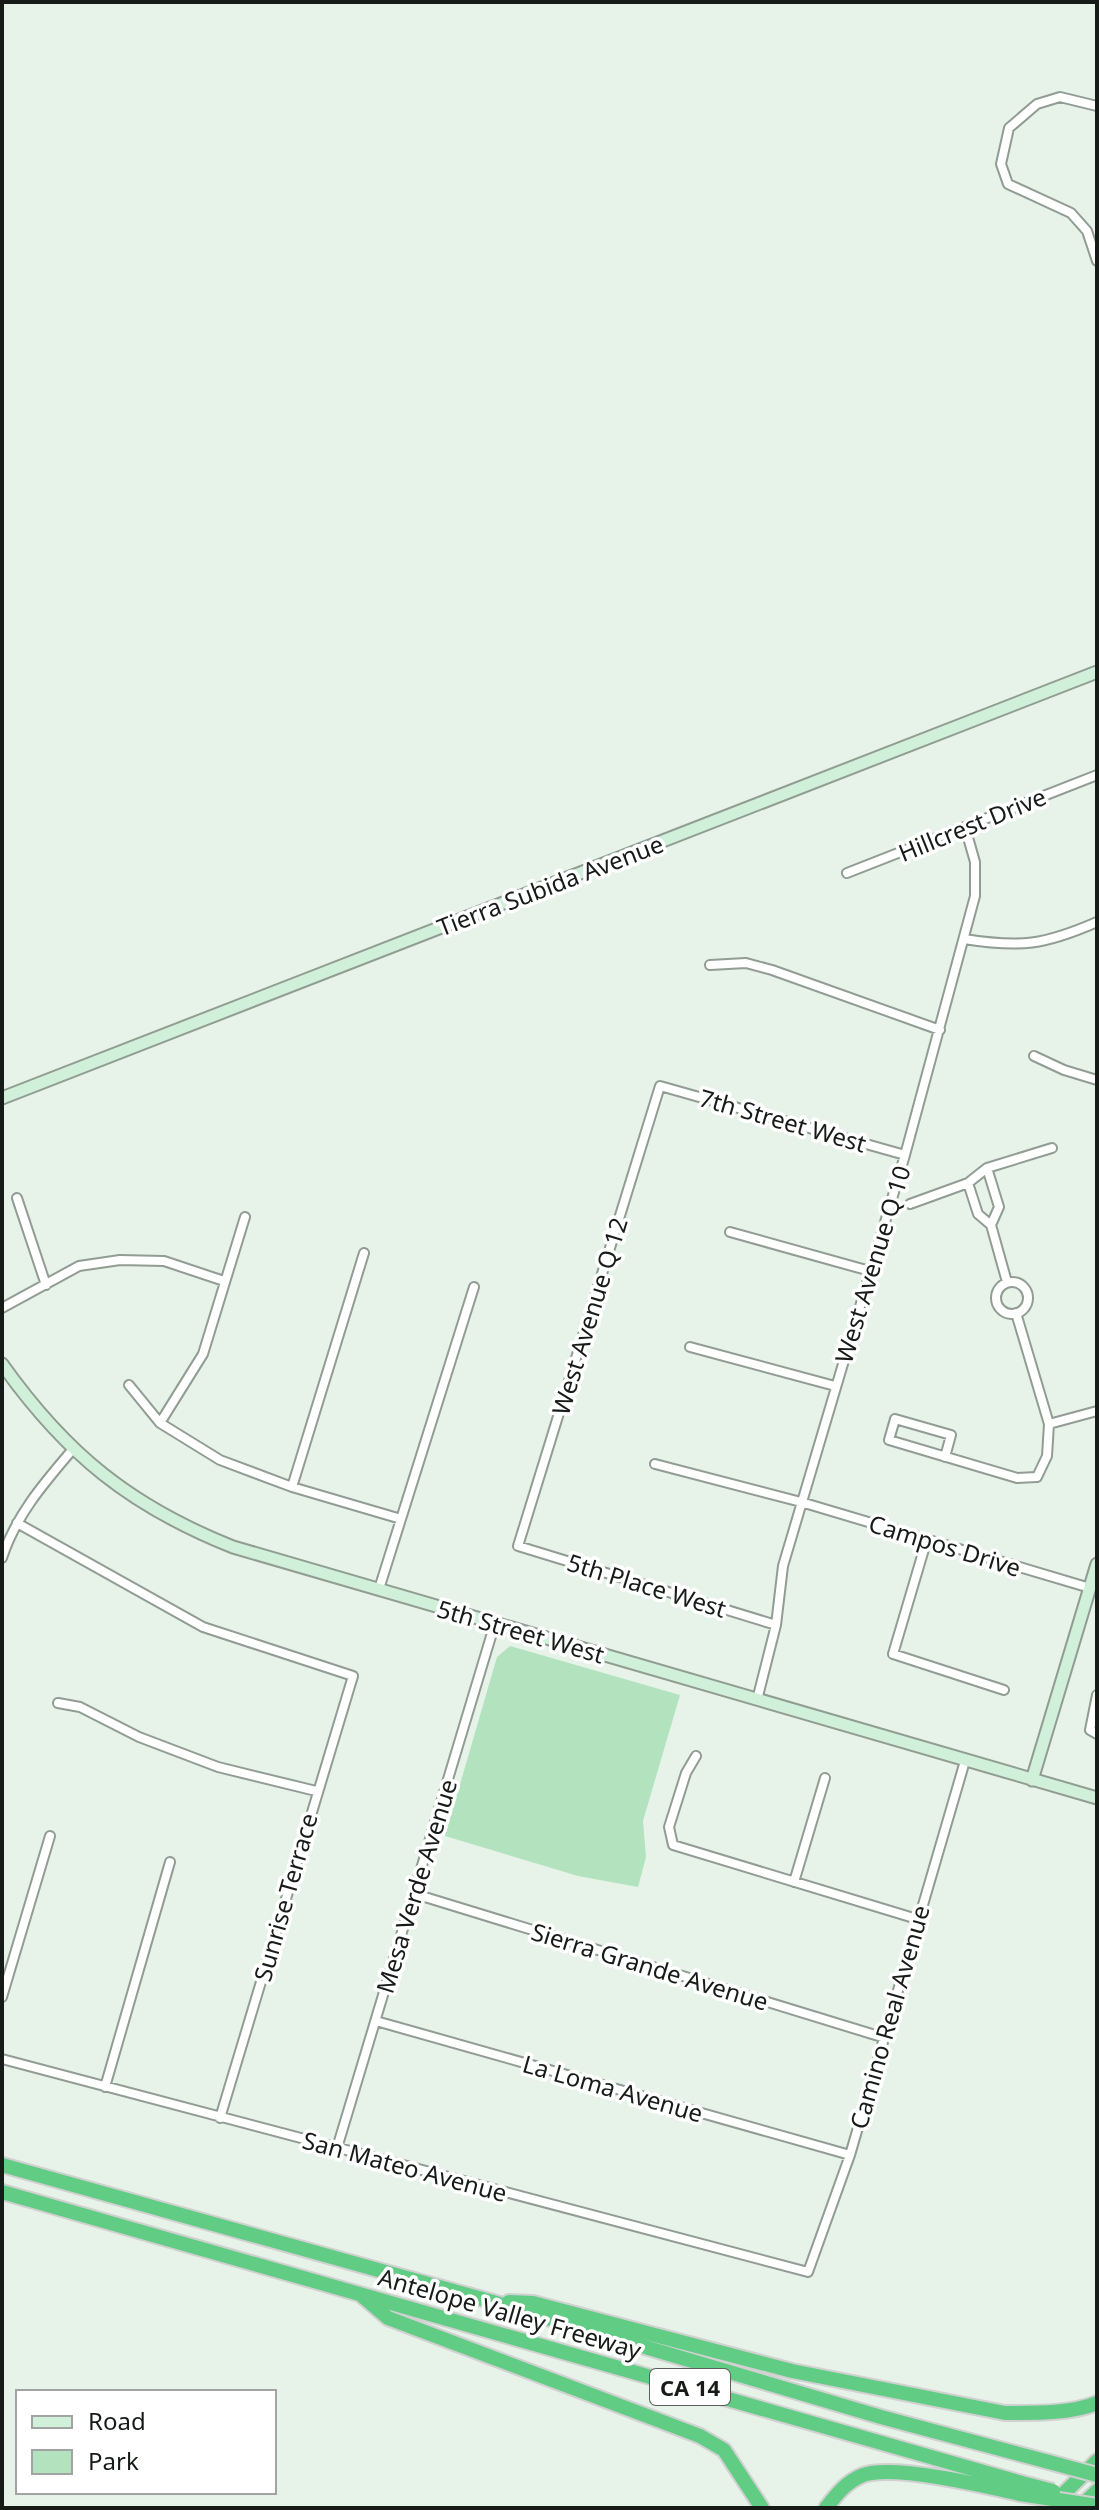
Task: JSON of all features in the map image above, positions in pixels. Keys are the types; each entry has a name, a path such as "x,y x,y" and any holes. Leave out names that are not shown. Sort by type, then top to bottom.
{"highway":[{"name":"Antelope Valley Freeway","path":"2,2165 493,2302 881,2417 1097,2475"},
{"name":"Antelope Valley Freeway","path":"2,2192 358,2292 1021,2488 1097,2498"},
{"path":"358,2292 388,2318 700,2436 724,2450 762,2508"},
{"path":"493,2302 533,2303 792,2371 1005,2413 1040,2413 1097,2403"},
{"path":"1049,2508 1097,2461"},
{"path":"826,2508 843,2487 865,2475 890,2472 1021,2488"},
{"path":"1079,2508 1097,2498"}],"street":[{"path":"1097,106 1060,97 1037,104 1009,128 1001,164 1008,184 1071,213 1087,231 1097,261"},
{"name":"Tierra Subida Avenue","path":"2,1098 1097,672"},
{"name":"Hillcrest Drive","path":"847,873 1097,775"},
{"name":"West Avenue Q 10","path":"757,1700 776,1625 783,1566 905,1155 975,896 975,862 965,827"},
{"path":"964,939 996,944 1035,944 1097,922"},
{"path":"710,965 746,963 772,970 940,1030"},
{"path":"1034,1056 1064,1070 1097,1080"},
{"name":"7th Street West","path":"660,1086 905,1155"},
{"name":"West Avenue Q 12","path":"518,1546 660,1086"},
{"path":"910,1204 968,1183 987,1168 1052,1148"},
{"path":"987,1168 999,1207 991,1225"},
{"path":"968,1183 978,1214 991,1225 1007,1282"},
{"path":"17,1198 46,1285"},
{"path":"160,1423 203,1354 245,1217"},
{"path":"730,1232 870,1271"},
{"path":"292,1487 364,1253"},
{"path":"2,1308 79,1266 120,1260 164,1261 224,1281"},
{"path":"1007,1282 1016,1282 1026,1291 1027,1302 1016,1313 1007,1313 997,1303 999,1288 1007,1282"},
{"path":"379,1589 474,1287"},
{"path":"945,1457 951,1435 895,1419 889,1440 945,1457 1017,1478 1037,1477 1047,1456 1049,1424 1016,1313"},
{"path":"690,1347 835,1386"},
{"name":"5th Street West","path":"2,1364 47,1423 73,1449 115,1485 190,1530 270,1559 1097,1798"},
{"path":"129,1385 160,1423 220,1460 292,1487 401,1519"},
{"path":"1049,1424 1097,1411"},
{"path":"2,1558 17,1523 73,1449"},
{"name":"Campos Drive","path":"655,1464 801,1502 1090,1588"},
{"name":"Sunrise Terrace","path":"17,1523 203,1627 353,1676 220,2118"},
{"path":"927,1539 893,1654 1004,1690"},
{"name":"5th Place West","path":"518,1546 776,1625"},
{"path":"1032,1780 1097,1564"},
{"name":"Mesa Verde Avenue","path":"337,2148 495,1623"},
{"path":"1097,1695 1090,1730 1097,1734"},
{"path":"58,1703 80,1707 139,1737 218,1767 316,1791"},
{"path":"696,1756 686,1773 669,1827 673,1845 917,1919"},
{"name":"Camino Real Avenue","path":"808,2272 850,2155 965,1761"},
{"path":"794,1882 825,1778"},
{"path":"2,1997 50,1836"},
{"path":"105,2087 170,1862"},
{"name":"Sierra Grande Avenue","path":"415,1894 885,2038"},
{"name":"La Loma Avenue","path":"376,2021 850,2155"},
{"name":"San Mateo Avenue","path":"2,2059 808,2272"}],"green space":[{"path":"510,1646 680,1695 643,1821 646,1857 638,1887 578,1876 445,1836 497,1657"}]}
